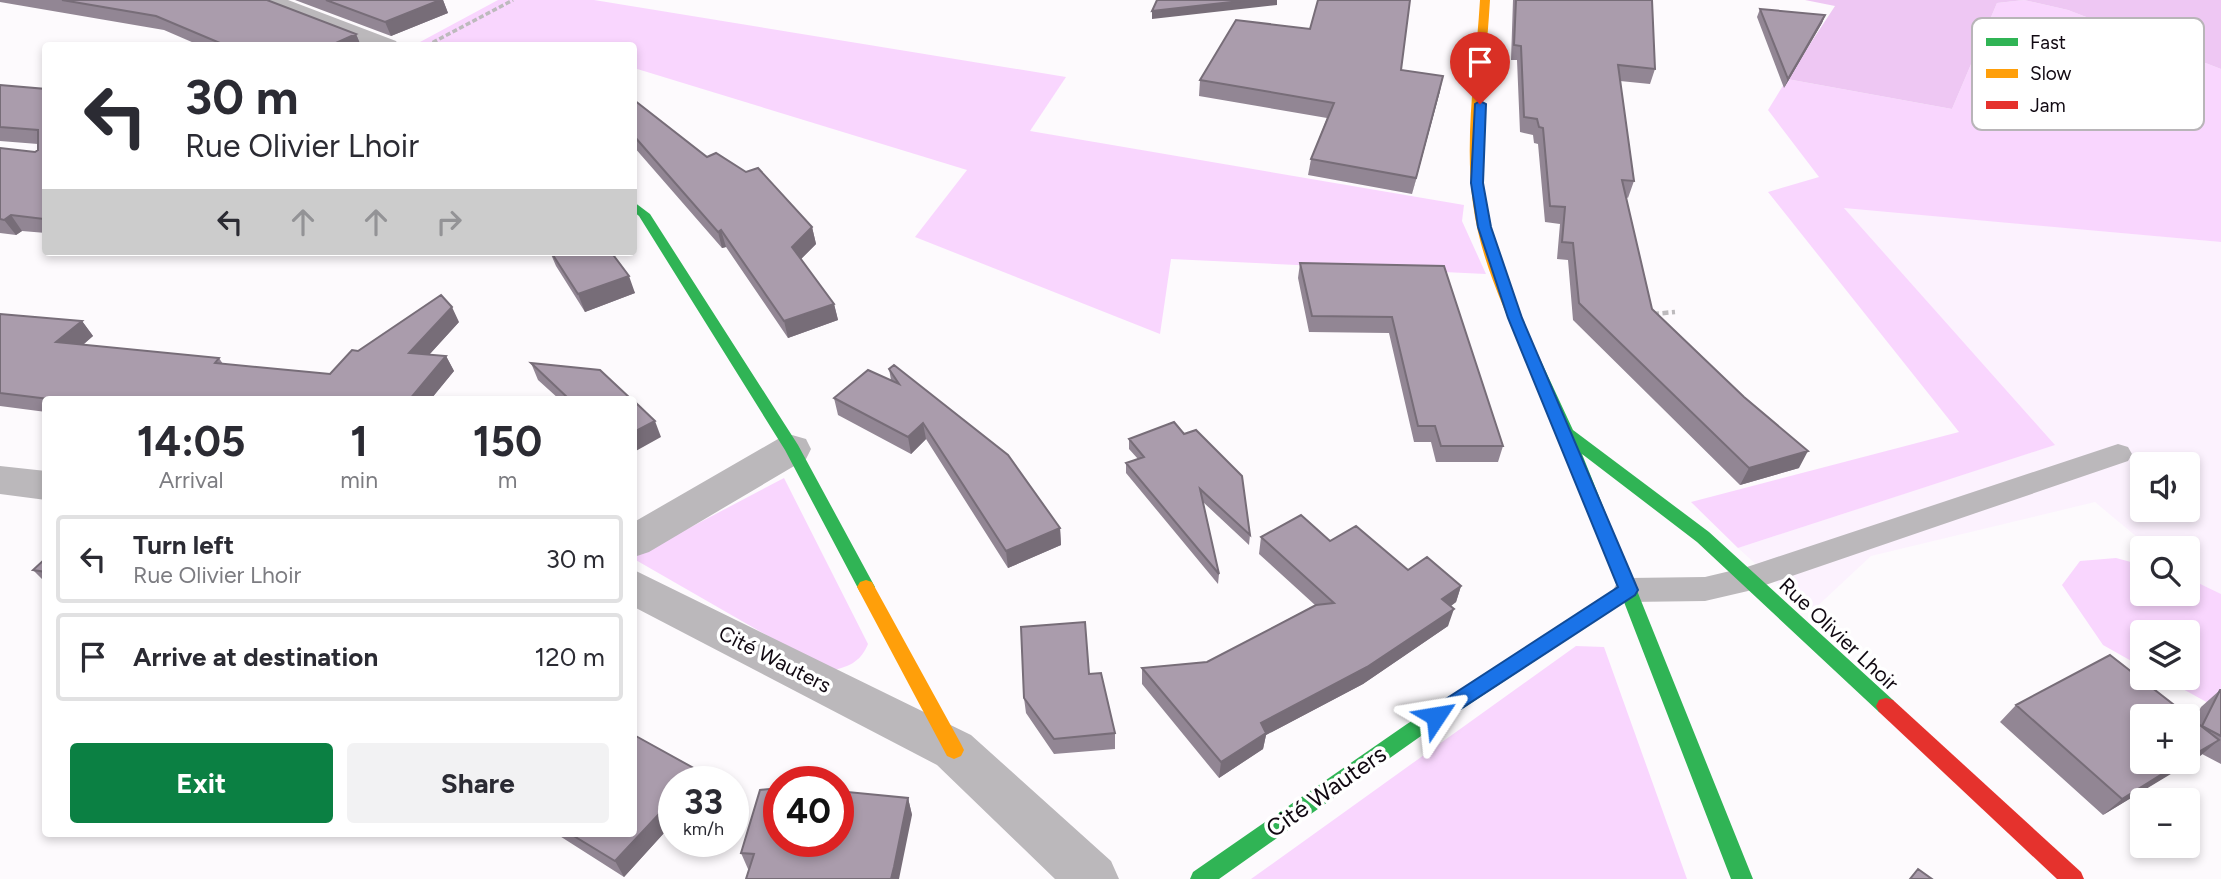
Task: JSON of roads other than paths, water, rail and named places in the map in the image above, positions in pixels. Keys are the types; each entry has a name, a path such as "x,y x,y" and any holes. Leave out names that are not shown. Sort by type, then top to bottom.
{"street":[{"path":"266,0 376,42"},
{"name":"Rue Olivier Lhoir","path":"1485,0 1477,183 1484,227 1515,318 1566,433 1742,879"},
{"name":"Cité Wauters","path":"637,211 792,449 954,750"},
{"name":"Rue Olivier Lhoir","path":"1566,433 1703,537 2073,879"},
{"path":"637,539 792,449"},
{"path":"0,480 42,485"},
{"name":"Cité Wauters","path":"637,589 954,750 1092,879"},
{"name":"Cité Wauters","path":"1201,879 1414,730 1629,590"}],"lane":[{"path":"1629,590 1705,589 1748,579 2118,454"}]}
